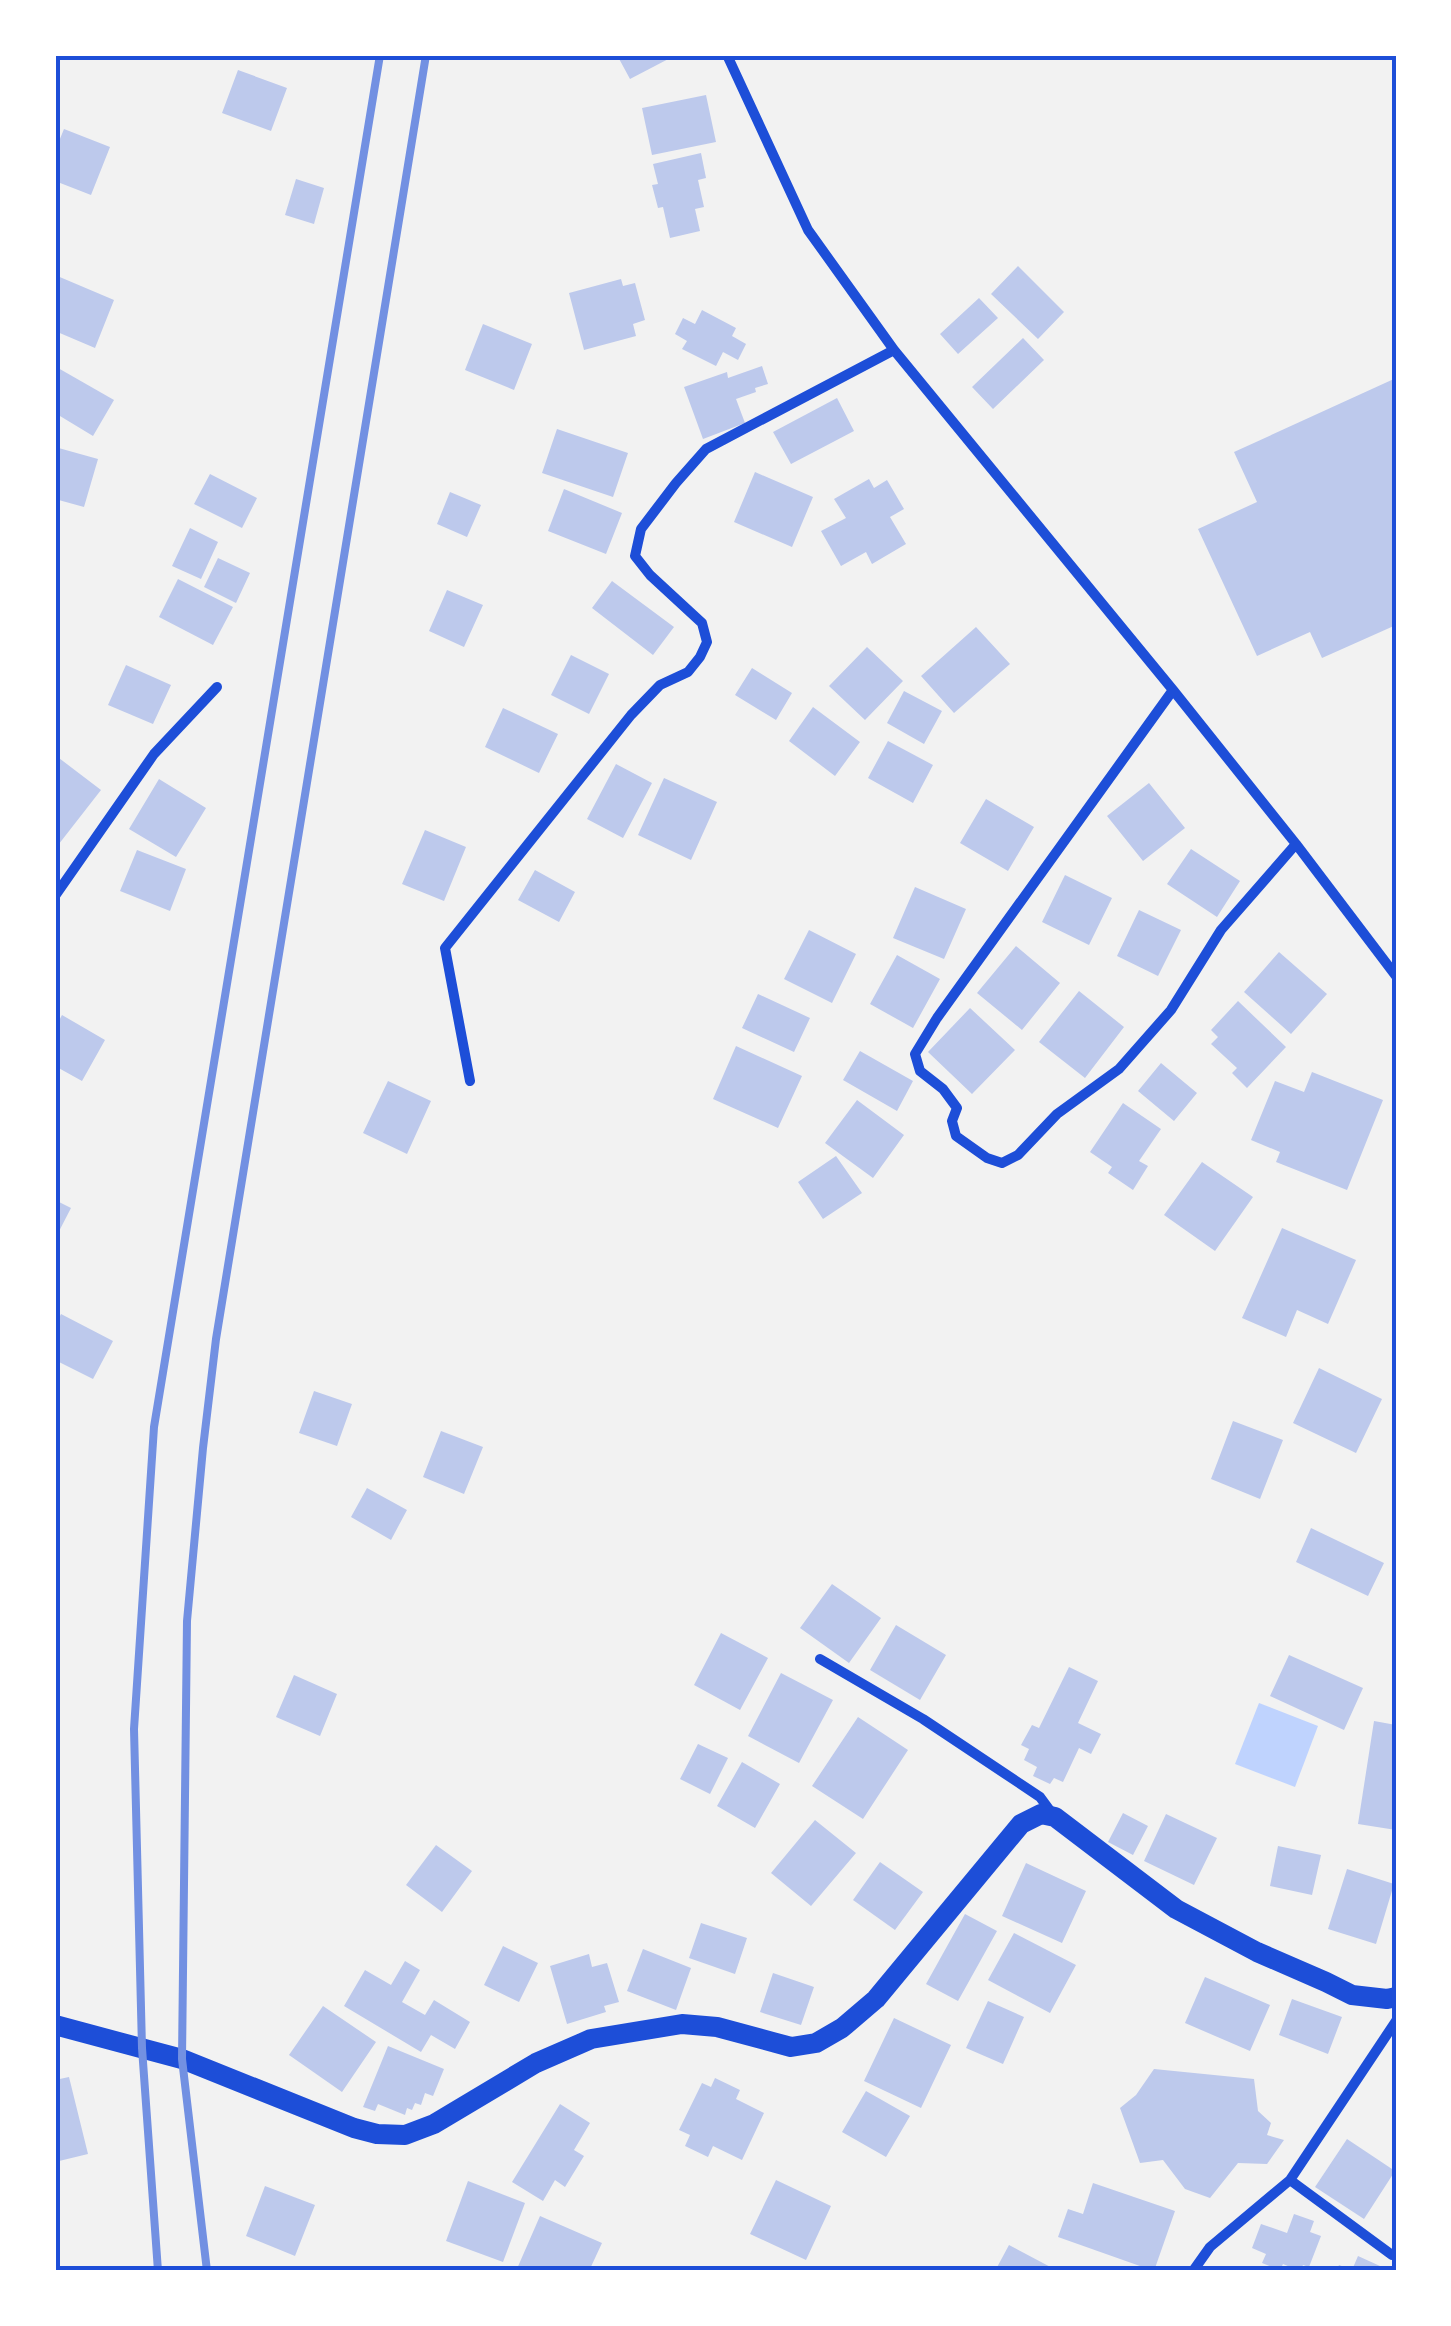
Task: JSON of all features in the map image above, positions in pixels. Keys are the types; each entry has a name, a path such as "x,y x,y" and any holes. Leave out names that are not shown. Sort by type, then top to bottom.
{"main road":[{"path":"55,2026 182,2059 354,2128 405,2135 434,2124 536,2063 591,2039 682,2024 717,2027 791,2048 816,2043 842,2028 876,1999 1021,1824 1041,1814 1055,1817 1176,1909 1257,1952 1352,1995 1396,1997"}],"street":[{"path":"727,55 808,230 894,350 1174,690 1396,976"},
{"path":"470,1081 445,948 631,715 660,686 688,672 707,642 702,624 634,556 641,529 706,449 894,350"},
{"path":"55,896 154,754 217,687"},
{"path":"1174,690 915,1054 920,1071 957,1108 952,1121 956,1136 1002,1163 1018,1155 1057,1114 1119,1069 1172,1010 1221,930 1296,844"},
{"path":"820,1659 923,1719 1040,1798 1055,1817"},
{"path":"1193,2271 1210,2247 1290,2180 1396,2021"},
{"path":"1290,2180 1392,2255"}],"water":[{"path":"1259,1703 1318,1726 1295,1787 1235,1764"}],"building":[{"path":"617,55 676,55 630,79"},
{"path":"238,70 287,88 271,131 222,113"},
{"path":"706,95 716,142 652,155 642,108"},
{"path":"64,129 110,147 91,195 55,181 55,151"},
{"path":"701,153 706,178 698,180 704,207 695,209 700,231 670,238 663,207 658,208 652,185 658,184 653,164"},
{"path":"296,179 324,188 314,224 285,215"},
{"path":"1018,266 1064,312 1038,339 991,294"},
{"path":"55,275 114,300 95,348 55,331"},
{"path":"621,279 623,286 635,283 645,320 633,324 636,336 584,350 569,293"},
{"path":"979,298 998,318 958,354 940,334"},
{"path":"702,310 736,328 732,336 746,344 738,360 723,352 716,366 682,349 687,341 675,334 683,318 695,324"},
{"path":"483,324 532,344 514,390 465,370"},
{"path":"1023,338 1044,360 993,409 972,387"},
{"path":"762,366 768,384 736,399 745,423 703,439 684,387 727,372 728,378"},
{"path":"58,368 114,400 93,436 55,413"},
{"path":"1396,378 1396,625 1322,658 1310,632 1257,656 1198,529 1257,502 1234,452"},
{"path":"837,398 854,431 791,464 773,432"},
{"path":"557,429 628,453 613,497 542,473"},
{"path":"55,447 98,459 84,507 55,499"},
{"path":"755,472 813,497 792,547 734,522"},
{"path":"210,474 257,498 242,528 194,504"},
{"path":"869,479 874,488 887,480 904,509 890,517 906,544 872,564 866,552 841,566 821,531 846,518 834,499"},
{"path":"564,489 622,513 606,554 548,531"},
{"path":"450,492 481,505 467,537 437,524"},
{"path":"190,528 218,542 201,579 172,566"},
{"path":"218,558 250,573 236,603 204,587"},
{"path":"178,579 233,607 213,645 159,617"},
{"path":"612,581 674,627 653,655 592,608"},
{"path":"447,590 483,605 464,647 429,631"},
{"path":"976,627 1010,664 954,713 921,676"},
{"path":"867,647 903,681 865,720 829,686"},
{"path":"571,655 609,674 589,714 551,695"},
{"path":"126,665 171,685 153,724 108,705"},
{"path":"752,668 792,693 776,720 735,695"},
{"path":"904,691 942,711 924,744 887,723"},
{"path":"813,707 860,742 835,776 789,741"},
{"path":"503,708 558,734 539,773 485,747"},
{"path":"888,741 933,765 913,803 868,778"},
{"path":"55,755 101,790 55,849"},
{"path":"616,764 652,783 623,838 587,819"},
{"path":"664,778 717,802 691,860 638,835"},
{"path":"159,779 206,808 176,857 129,829"},
{"path":"1149,783 1185,828 1143,861 1107,816"},
{"path":"986,799 1034,827 1008,871 960,843"},
{"path":"425,830 466,847 444,901 402,884"},
{"path":"1191,849 1240,881 1217,917 1167,884"},
{"path":"137,850 186,869 170,911 120,891"},
{"path":"535,870 575,892 559,922 518,900"},
{"path":"1065,875 1112,898 1089,945 1042,922"},
{"path":"915,887 966,909 944,959 893,938"},
{"path":"1139,910 1181,930 1158,976 1117,956"},
{"path":"809,930 856,954 832,1003 784,979"},
{"path":"1016,946 1060,983 1022,1030 977,993"},
{"path":"1279,952 1327,994 1291,1034 1244,992"},
{"path":"897,955 940,979 913,1028 870,1004"},
{"path":"1079,991 1124,1027 1085,1078 1039,1042"},
{"path":"758,994 810,1018 794,1052 742,1028"},
{"path":"1238,1001 1286,1047 1247,1088 1232,1073 1237,1068 1211,1044 1218,1037 1211,1030"},
{"path":"970,1008 1015,1050 972,1094 928,1052"},
{"path":"62,1015 105,1040 82,1081 55,1066 55,1028"},
{"path":"736,1046 802,1076 778,1128 713,1099"},
{"path":"860,1051 913,1081 897,1111 843,1080"},
{"path":"1161,1063 1197,1093 1174,1121 1138,1091"},
{"path":"1312,1072 1383,1100 1347,1190 1276,1162 1280,1152 1251,1140 1275,1081 1304,1092"},
{"path":"388,1081 431,1101 407,1154 363,1133"},
{"path":"857,1100 904,1135 873,1178 825,1143"},
{"path":"1123,1103 1161,1129 1139,1161 1148,1166 1133,1190 1108,1173 1112,1167 1090,1152"},
{"path":"836,1156 862,1193 823,1219 798,1182"},
{"path":"1202,1162 1253,1197 1215,1251 1164,1215"},
{"path":"55,1200 71,1208 55,1239"},
{"path":"1282,1228 1356,1260 1328,1324 1297,1310 1286,1337 1242,1318"},
{"path":"61,1314 113,1341 93,1379 55,1360 55,1326"},
{"path":"1319,1368 1382,1399 1356,1453 1293,1423"},
{"path":"314,1391 352,1404 337,1446 299,1433"},
{"path":"1233,1421 1283,1440 1260,1499 1211,1479"},
{"path":"441,1431 483,1447 464,1494 423,1477"},
{"path":"367,1488 407,1510 391,1540 351,1517"},
{"path":"1311,1528 1384,1563 1368,1596 1296,1562"},
{"path":"832,1584 881,1618 849,1663 800,1628"},
{"path":"896,1625 946,1655 920,1700 870,1670"},
{"path":"721,1633 768,1658 740,1710 694,1685"},
{"path":"1289,1655 1363,1688 1344,1730 1270,1696"},
{"path":"1069,1667 1098,1681 1078,1723 1101,1734 1091,1754 1079,1748 1063,1782 1054,1778 1050,1784 1033,1776 1037,1767 1024,1760 1029,1749 1021,1745 1032,1725 1039,1728"},
{"path":"781,1673 833,1700 799,1763 748,1736"},
{"path":"294,1675 337,1694 320,1736 276,1717"},
{"path":"858,1717 908,1750 863,1819 812,1786"},
{"path":"1374,1721 1396,1725 1396,1830 1358,1824"},
{"path":"698,1744 728,1758 710,1794 680,1779"},
{"path":"742,1762 780,1784 755,1828 717,1806"},
{"path":"1123,1813 1148,1826 1133,1855 1108,1842"},
{"path":"1166,1814 1217,1838 1194,1885 1144,1861"},
{"path":"815,1820 856,1853 811,1906 771,1873"},
{"path":"436,1845 472,1871 442,1912 406,1885"},
{"path":"1278,1846 1321,1855 1312,1895 1270,1886"},
{"path":"880,1862 923,1892 895,1930 853,1900"},
{"path":"1026,1863 1086,1891 1062,1943 1002,1916"},
{"path":"1347,1869 1394,1884 1376,1944 1328,1929"},
{"path":"965,1914 997,1931 958,2001 926,1984"},
{"path":"701,1923 747,1938 735,1974 689,1958"},
{"path":"1014,1933 1076,1965 1050,2013 988,1980"},
{"path":"503,1946 538,1963 519,2002 484,1985"},
{"path":"643,1949 691,1968 676,2010 627,1991"},
{"path":"589,1954 592,1967 607,1963 619,2002 604,2006 606,2012 567,2024 550,1966"},
{"path":"405,1961 420,1970 402,2002 425,2015 434,2000 470,2022 455,2049 431,2035 421,2052 344,2006 365,1970 391,1985"},
{"path":"773,1973 814,1987 801,2025 760,2012"},
{"path":"1205,1977 1270,2005 1250,2051 1185,2023"},
{"path":"1292,1999 1342,2017 1328,2054 1279,2035"},
{"path":"988,2001 1024,2017 1003,2064 966,2048"},
{"path":"323,2006 376,2042 342,2092 289,2055"},
{"path":"894,2018 951,2045 921,2108 864,2081"},
{"path":"388,2046 444,2069 433,2096 425,2093 421,2105 415,2103 412,2110 407,2108 405,2115 378,2104 375,2111 363,2107"},
{"path":"1154,2069 1254,2079 1258,2111 1271,2123 1267,2135 1284,2140 1267,2164 1238,2163 1210,2198 1185,2189 1163,2160 1140,2163 1120,2108 1136,2095"},
{"path":"69,2077 88,2154 55,2162 55,2080"},
{"path":"715,2078 740,2090 736,2099 764,2113 742,2160 713,2146 708,2157 685,2146 690,2135 679,2130 702,2083 711,2087"},
{"path":"866,2091 910,2116 886,2157 842,2132"},
{"path":"560,2104 590,2123 574,2150 584,2156 565,2187 555,2180 543,2201 512,2182"},
{"path":"1347,2139 1395,2171 1364,2219 1315,2187"},
{"path":"776,2180 831,2206 806,2260 750,2234"},
{"path":"468,2181 525,2203 503,2262 446,2241"},
{"path":"1093,2183 1175,2211 1154,2271 1058,2237 1068,2209 1083,2214"},
{"path":"265,2186 315,2205 295,2256 246,2236"},
{"path":"1294,2214 1314,2221 1310,2232 1321,2236 1309,2267 1303,2265 1300,2271 1283,2264 1280,2270 1262,2263 1266,2254 1252,2248 1261,2224 1287,2233"},
{"path":"540,2216 602,2243 589,2271 516,2271"},
{"path":"1009,2245 1058,2271 995,2271"},
{"path":"1358,2256 1380,2266 1378,2271 1336,2271 1339,2265 1352,2270"}],"railway":[{"path":"158,2271 142,2048 134,1729 154,1427 380,55"},
{"path":"207,2271 182,2059 187,1621 203,1448 216,1339 426,55"}]}
